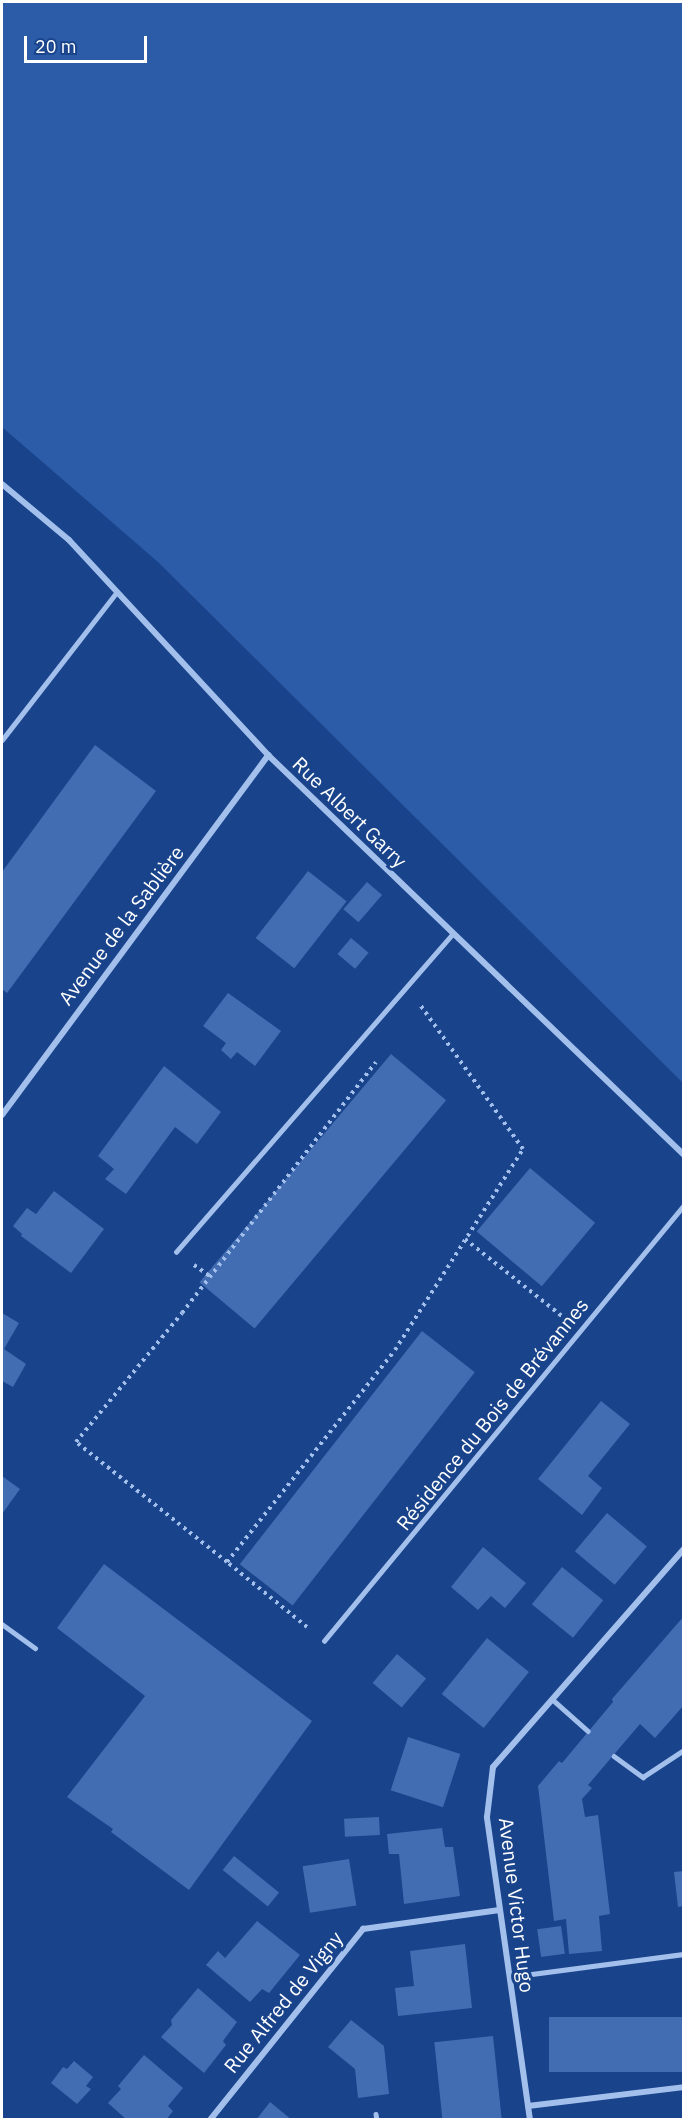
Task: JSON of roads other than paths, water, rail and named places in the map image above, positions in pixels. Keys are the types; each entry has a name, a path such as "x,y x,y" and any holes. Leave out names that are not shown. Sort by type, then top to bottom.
{"street":[{"name":"Rue Albert Garry","path":"2,484 69,540 268,755 684,1155"},
{"name":"Avenue de la Sablière","path":"2,1115 268,755"},
{"name":"Avenue Victor Hugo","path":"530,2120 487,1817 493,1767 684,1549"},
{"name":"Rue Alfred de Vigny","path":"210,2120 363,1929 500,1910"},
{"path":"528,2106 684,2087"}],"lane":[{"path":"2,740 117,592"},
{"path":"176,1252 452,934"},
{"name":"Résidence du Bois de Brévannes","path":"324,1641 684,1205"},
{"path":"2,1624 35,1648"},
{"path":"552,1699 588,1731"},
{"path":"614,1756 643,1777 684,1750"},
{"path":"509,1977 684,1954"}]}
